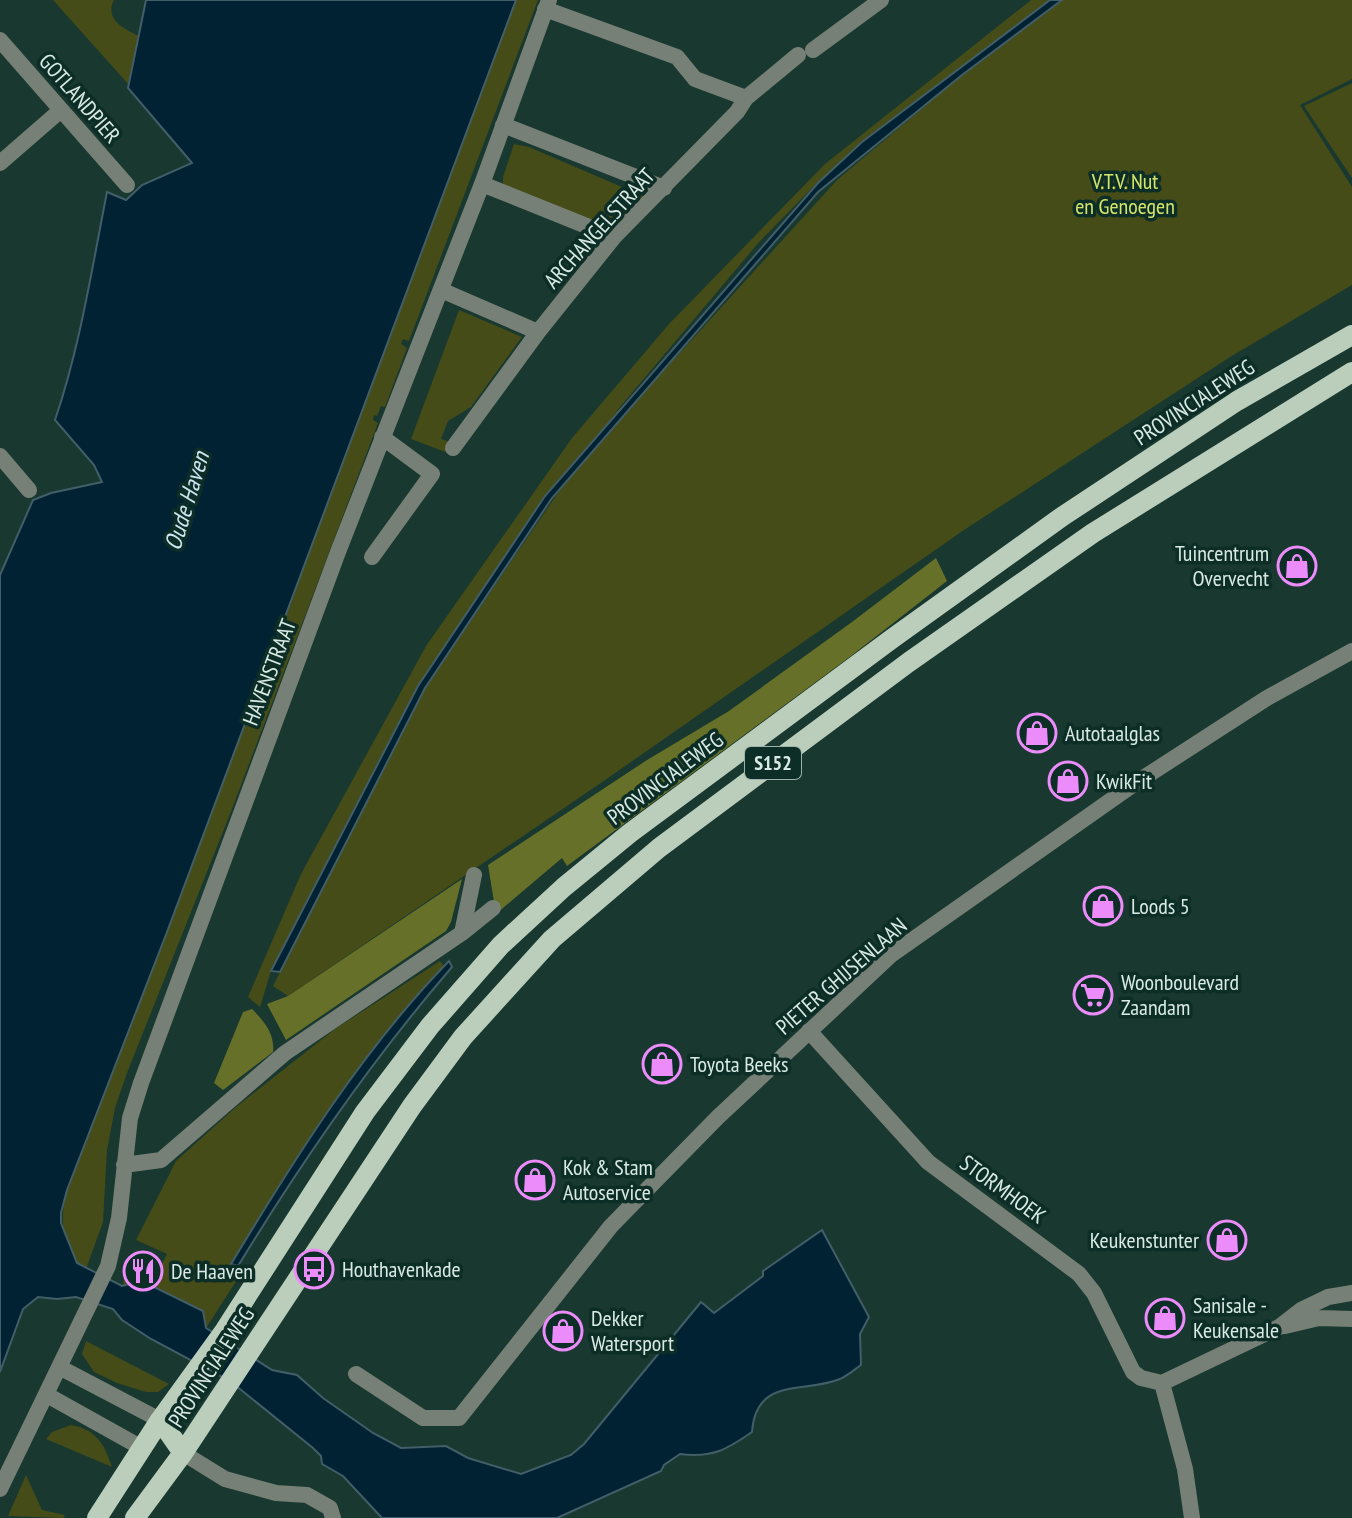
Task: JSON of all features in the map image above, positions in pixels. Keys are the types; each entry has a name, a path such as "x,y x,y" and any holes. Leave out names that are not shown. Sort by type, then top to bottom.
{"main road":[{"name":"PROVINCIALEWEG","path":"97,1518 160,1420 225,1330 365,1112 430,1026 501,945 564,887 630,833 1063,516 1237,401 1352,335"},
{"name":"PROVINCIALEWEG","path":"135,1518 183,1453 412,1106 463,1037 552,939 659,848 921,654 1093,533 1352,372"},
{"name":"PROVINCIALEWEG","path":"160,1420 183,1453"},
{"name":"PROVINCIALEWEG","path":"142,1448 183,1453"}],"street":[{"name":"ARCHANGELSTRAAT","path":"453,448 538,332 614,237 737,112 746,98 880,0"},
{"path":"547,4 677,57 695,79 746,98"},
{"name":"HAVENSTRAAT","path":"47,1395 108,1266 119,1218 130,1118 141,1083 252,779 482,184 547,4"},
{"name":"GOTLANDPIER","path":"0,40 127,185"},
{"path":"0,163 61,110"},
{"path":"503,125 664,188"},
{"path":"482,184 614,237"},
{"path":"441,290 538,332"},
{"path":"372,557 432,474 382,437"},
{"path":"0,456 29,490"},
{"name":"PIETER GHIJSENLAAN","path":"356,1374 423,1418 459,1418 611,1226 718,1117 891,955 1122,793 1267,698 1352,651"},
{"path":"462,933 474,875"},
{"path":"124,1165 161,1160 285,1053 462,933 493,908"},
{"name":"STORMHOEK","path":"809,1031 928,1162 1079,1274 1094,1293 1133,1372 1141,1378 1162,1383"},
{"path":"1192,1518 1185,1469 1162,1383 1279,1327 1301,1310 1328,1297 1352,1293"},
{"path":"1279,1327 1319,1318 1352,1319"},
{"path":"59,1367 160,1420"},
{"path":"0,1489 47,1395 142,1448"},
{"path":"183,1453 225,1479 276,1493 307,1495 330,1508 333,1518"}],"green space":[{"path":"53,0 114,0 114,18 122,27 139,36 129,85"},
{"path":"516,0 538,0 409,341 403,339 401,344 407,348 385,407 381,406 377,416 374,415 373,420 378,423 115,1108 107,1150 103,1222 86,1269 77,1262 66,1244 63,1211 67,1190 167,932"},
{"name":"V.T.V. Nut en Genoegen","path":"1031,0 1050,0 858,145 815,185 760,241 615,413 677,356 837,180 962,75 1062,0 1352,0 1352,79 1300,105 1352,187 1352,285 1230,357 964,530 288,996 273,986 425,688 598,434 545,496 418,686 271,971 260,1007 248,997 301,874 426,646 572,438 669,324 825,164"},
{"path":"1352,83 1352,178 1304,106"},
{"path":"514,144 529,147 645,197 611,230 503,186"},
{"path":"459,310 522,337 471,407 448,421 441,439 453,443 448,453 411,439"},
{"path":"936,558 947,581 567,866 562,858 496,914 488,865 647,760 729,711"},
{"path":"462,879 446,931 286,1040 267,1004 288,996"},
{"path":"440,961 444,966 358,1073 280,1186 232,1264 244,1269 206,1328 203,1311 142,1281 123,1286 126,1267 154,1279 167,1254 136,1240 176,1161 236,1107 335,1029"},
{"path":"252,1009 270,1034 273,1052 223,1090 214,1083 243,1012"},
{"path":"86,1341 169,1384 158,1392 146,1392 94,1372 82,1354"},
{"path":"71,1425 87,1430 98,1439 112,1467 46,1439 52,1432"},
{"path":"26,1475 42,1510 65,1515 63,1518 8,1516"}],"water":[{"name":"Oude Haven","path":"146,0 516,0 167,932 67,1190 61,1223 77,1263 122,1286 142,1281 203,1311 206,1328 272,1370 297,1375 323,1398 373,1433 401,1448 446,1446 468,1458 521,1474 571,1455 584,1444 701,1302 714,1313 763,1276 763,1271 822,1230 869,1317 860,1334 861,1365 840,1379 772,1395 762,1402 755,1414 752,1432 734,1444 710,1454 680,1454 664,1465 661,1471 557,1518 382,1518 343,1476 322,1464 321,1456 313,1448 230,1381 151,1339 122,1320 113,1309 76,1297 38,1297 23,1309 0,1372 0,575 33,500 102,482 94,465 55,420 78,336 107,192 126,200 142,185 192,163 128,88"},
{"path":"1050,0 1062,0 962,75 818,192 552,498 425,688 280,972 271,971 418,686 545,496 818,183 862,142"},
{"path":"449,961 452,967 339,1112 238,1266 231,1264 305,1145 359,1068"}],"place":[{"name":"Tuincentrum Overvecht","path":"1297,566"},
{"name":"Autotaalglas","path":"1037,733"},
{"name":"KwikFit","path":"1068,781"},
{"name":"Loods 5","path":"1103,906"},
{"name":"Woonboulevard Zaandam","path":"1093,995"},
{"name":"Toyota Beeks","path":"662,1064"},
{"name":"Kok & Stam Autoservice","path":"535,1180"},
{"name":"Keukenstunter","path":"1227,1240"},
{"name":"Houthavenkade","path":"314,1269"},
{"name":"De Haaven","path":"143,1271"},
{"name":"Sanisale - Keukensale","path":"1165,1318"},
{"name":"Dekker Watersport","path":"563,1331"}]}
